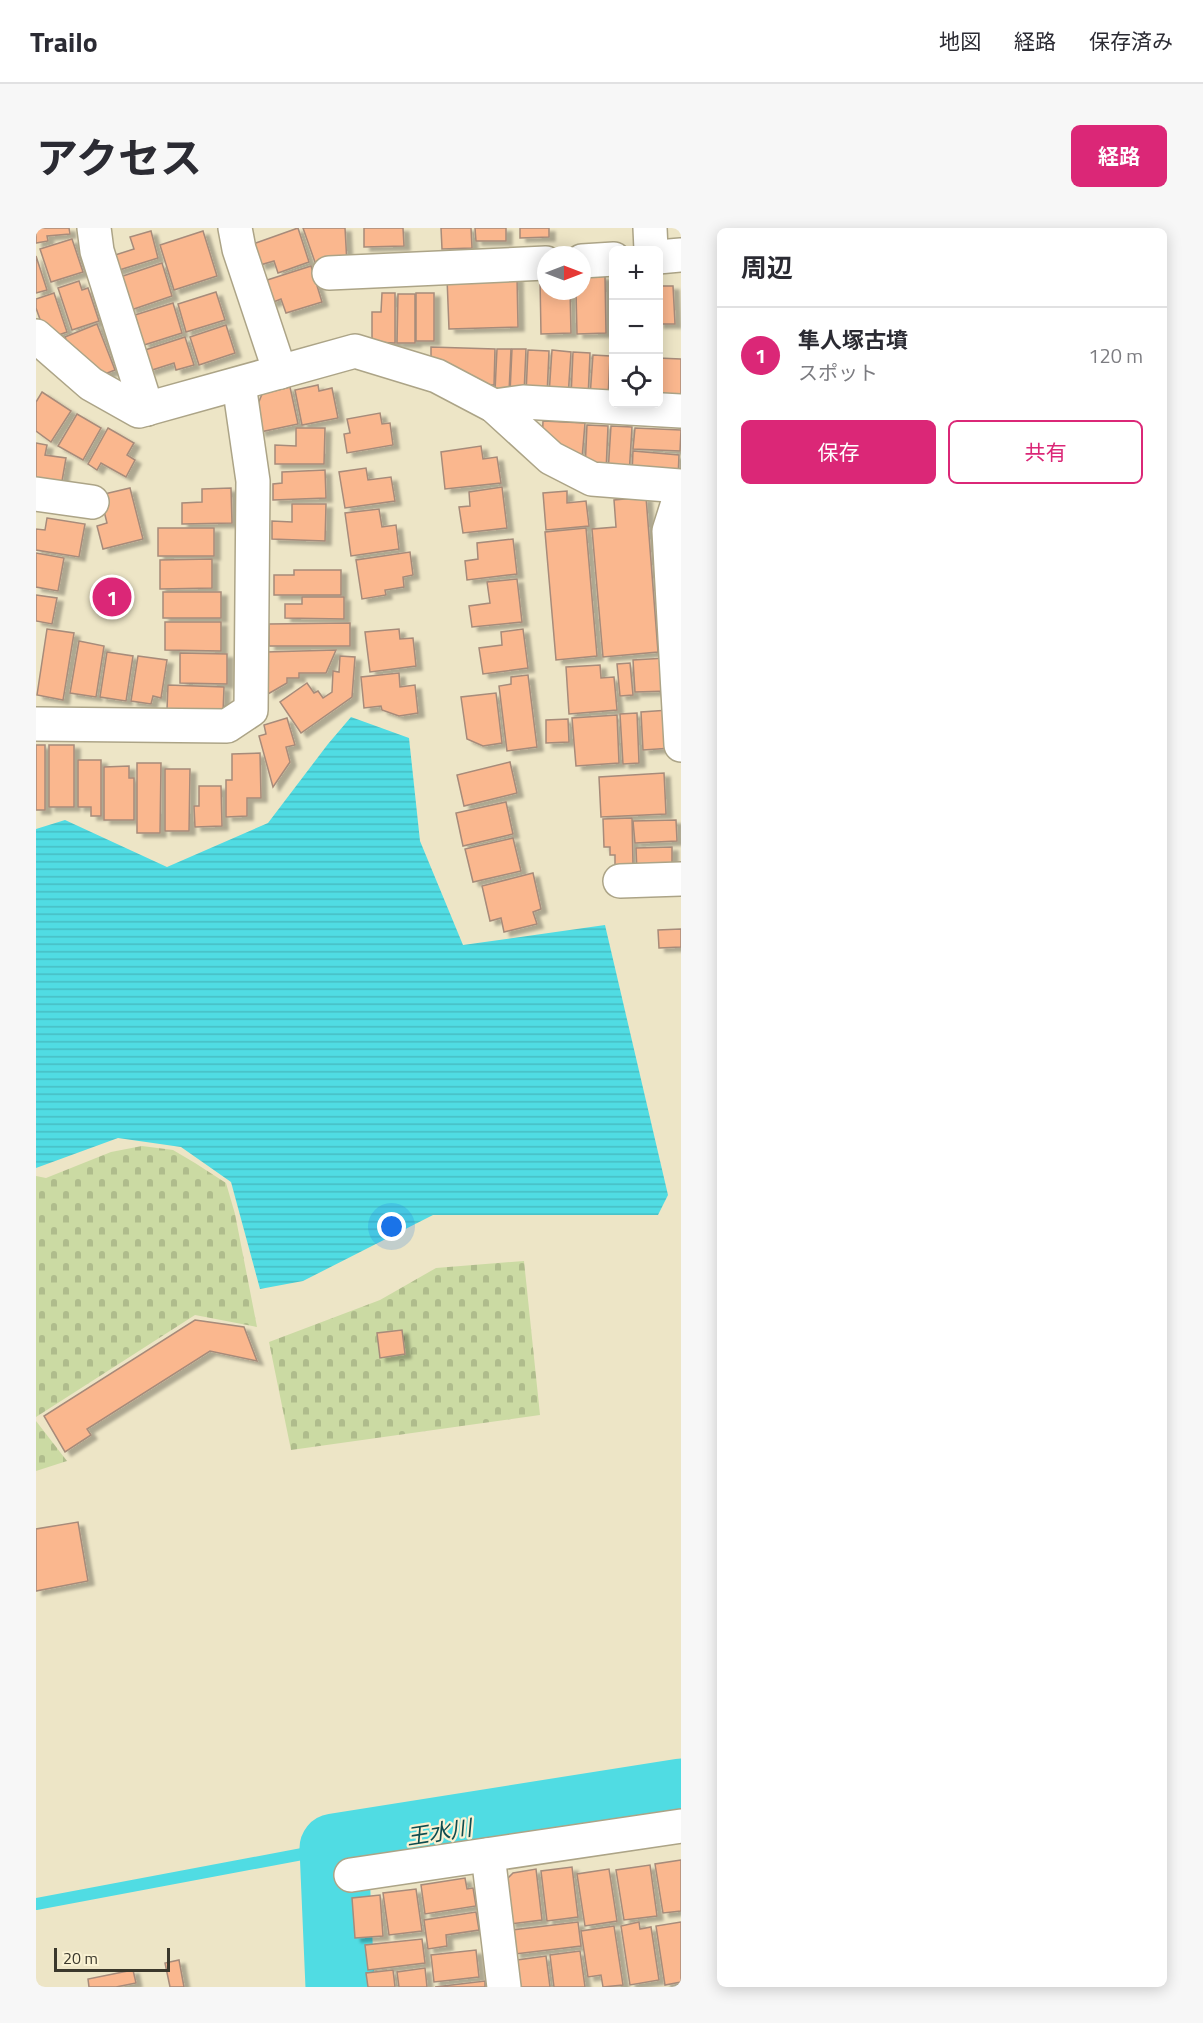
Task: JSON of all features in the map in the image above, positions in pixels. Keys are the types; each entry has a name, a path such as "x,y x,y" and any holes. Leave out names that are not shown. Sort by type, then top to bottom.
{"street":[{"path":"94,228 98,251 147,409"},
{"path":"235,228 239,249 280,372"},
{"path":"650,228 651,246"},
{"path":"663,257 681,255"},
{"path":"591,260 609,259"},
{"path":"329,273 537,263"},
{"path":"36,336 91,384 138,411 355,351 437,376 494,406 551,458 592,479 681,486"},
{"path":"36,724 227,726 251,710 253,481 239,384"},
{"path":"494,406 523,402 681,411"},
{"path":"36,494 92,502"},
{"path":"681,494 669,531 681,745"},
{"path":"620,881 681,879"},
{"path":"351,1875 681,1826"},
{"path":"488,1855 504,1987"}],"green space":[{"path":"142,1146 173,1150 226,1183 235,1214 257,1327 195,1315 36,1417 36,1176 46,1178 111,1152"},
{"path":"524,1261 540,1415 291,1450 269,1342 380,1300 436,1268"},
{"path":"36,1421 67,1461 36,1471"}],"water":[{"path":"351,717 409,738 420,841 463,945 605,925 668,1195 658,1215 433,1215 303,1281 260,1289 231,1182 181,1147 118,1138 36,1168 36,829 65,820 167,867 268,823"}],"building":[{"path":"36,228 69,228 70,234 47,236 48,241 36,243"},
{"path":"298,228 309,262 278,273 274,261 260,265 253,244"},
{"path":"303,228 345,228 347,264 316,265"},
{"path":"364,228 403,228 404,246 364,247"},
{"path":"441,228 471,228 472,248 442,249"},
{"path":"475,228 506,228 506,241 476,241"},
{"path":"520,228 549,228 549,237 520,238"},
{"path":"151,231 158,258 116,271 112,256 134,249 130,237"},
{"path":"203,231 217,276 174,290 160,245"},
{"path":"72,239 83,272 51,282 40,249"},
{"path":"36,256 47,290 36,293"},
{"path":"162,263 172,296 131,310 120,277"},
{"path":"311,266 322,302 286,313 281,299 271,303 264,281"},
{"path":"591,276 605,276 606,333 577,334 576,300 591,300"},
{"path":"517,277 518,327 449,329 447,278"},
{"path":"79,281 82,290 88,288 99,321 72,330 58,288"},
{"path":"663,286 673,286 675,324 663,324"},
{"path":"216,292 225,320 186,332 178,304"},
{"path":"54,293 67,332 47,339 36,308 36,299"},
{"path":"382,293 395,293 395,343 372,342 372,312 381,312"},
{"path":"416,293 434,293 434,341 416,341"},
{"path":"398,294 415,294 415,343 397,343"},
{"path":"540,300 570,300 571,333 541,334"},
{"path":"173,303 182,333 144,345 135,315"},
{"path":"97,324 115,370 97,377 75,363 65,337"},
{"path":"226,325 235,353 199,365 190,337"},
{"path":"185,337 194,365 176,370 174,363 149,371 142,351"},
{"path":"431,347 495,349 494,385 463,384 431,364"},
{"path":"497,349 511,349 509,392 495,391"},
{"path":"512,349 526,349 524,393 510,393"},
{"path":"528,350 549,351 547,395 526,394"},
{"path":"552,350 571,352 568,397 549,395"},
{"path":"573,352 590,353 588,398 571,397"},
{"path":"593,355 609,356 608,398 590,397"},
{"path":"663,358 681,359 681,403 663,402"},
{"path":"318,385 319,391 332,388 338,418 302,425 295,390"},
{"path":"290,387 298,424 260,432 255,412 262,394"},
{"path":"42,392 71,411 51,442 36,431 36,402"},
{"path":"380,413 382,424 390,423 393,445 347,453 344,434 350,433 347,419"},
{"path":"77,414 101,428 83,460 58,446"},
{"path":"543,421 585,423 582,458 542,446"},
{"path":"587,425 608,426 606,471 585,470"},
{"path":"611,426 632,427 629,475 608,473"},
{"path":"108,428 134,443 127,455 135,460 126,477 101,463 97,470 88,464"},
{"path":"296,428 325,428 324,464 275,464 275,445 296,446"},
{"path":"635,428 681,430 680,451 633,449"},
{"path":"36,443 47,445 45,455 66,458 61,487 36,484"},
{"path":"481,446 483,459 497,457 501,483 445,489 441,452"},
{"path":"633,451 679,455 678,478 632,475"},
{"path":"366,468 368,480 391,477 395,501 345,508 339,472"},
{"path":"325,470 326,498 273,500 273,484 282,483 282,472"},
{"path":"502,487 507,528 463,533 459,507 470,506 469,492"},
{"path":"130,488 143,539 103,549 97,526 107,523 100,495"},
{"path":"231,488 232,523 182,524 182,503 202,502 202,489"},
{"path":"567,491 567,503 586,501 589,526 546,530 543,493"},
{"path":"646,497 658,652 603,657 592,529 616,527 614,500"},
{"path":"292,504 326,504 325,541 272,539 272,521 292,522"},
{"path":"379,509 382,527 396,525 399,549 351,556 345,513"},
{"path":"47,518 85,524 79,557 36,550 36,529 45,530"},
{"path":"158,528 214,528 214,556 158,556"},
{"path":"586,528 597,656 556,660 545,532"},
{"path":"513,539 517,574 467,580 465,561 478,559 477,543"},
{"path":"410,552 413,575 403,577 404,587 385,590 386,595 362,599 356,560"},
{"path":"36,553 64,558 58,591 36,587"},
{"path":"212,559 212,588 160,589 160,560"},
{"path":"294,570 341,570 341,595 274,595 274,575 294,575"},
{"path":"517,579 522,622 472,627 469,606 490,603 487,582"},
{"path":"163,592 221,592 221,618 163,618"},
{"path":"36,595 57,598 52,624 36,621"},
{"path":"302,597 344,597 344,619 285,618 285,604 302,604"},
{"path":"165,622 221,622 221,651 165,650"},
{"path":"350,623 350,646 269,646 269,624"},
{"path":"47,629 74,633 63,700 37,695"},
{"path":"399,629 400,639 413,638 416,666 370,672 365,632"},
{"path":"523,629 528,668 483,674 479,648 502,645 501,632"},
{"path":"79,641 104,646 96,697 70,693"},
{"path":"336,650 326,673 299,673 299,678 287,678 287,683 268,694 266,652"},
{"path":"107,652 133,656 126,701 100,697"},
{"path":"180,653 227,654 227,684 180,683"},
{"path":"138,656 167,660 161,698 153,696 151,704 131,701"},
{"path":"340,656 355,657 352,697 301,733 280,702 307,683 314,693 318,691 323,698 332,692 333,671 339,672"},
{"path":"666,658 668,691 635,692 633,660"},
{"path":"630,663 633,695 620,696 617,664"},
{"path":"600,665 601,678 614,677 617,710 569,714 566,667"},
{"path":"399,673 400,687 415,685 418,713 399,716 382,710 381,706 364,708 361,677"},
{"path":"528,675 537,747 507,751 499,686 511,684 511,677"},
{"path":"168,685 224,687 223,712 167,710"},
{"path":"496,693 502,743 483,746 467,739 461,697"},
{"path":"669,710 672,748 643,750 641,712"},
{"path":"637,713 639,763 623,764 620,714"},
{"path":"617,715 619,763 576,766 572,718"},
{"path":"287,718 295,745 286,747 290,762 273,787 259,736 266,734 264,725"},
{"path":"568,719 569,742 546,743 546,720"},
{"path":"36,745 45,745 45,810 36,810"},
{"path":"49,745 74,745 74,807 49,807"},
{"path":"260,753 261,798 247,798 247,816 226,817 226,780 232,780 232,754"},
{"path":"78,760 101,760 101,816 91,816 91,807 78,807"},
{"path":"510,762 517,793 464,806 457,775"},
{"path":"137,763 161,763 160,833 137,833"},
{"path":"129,766 129,778 134,778 134,820 104,820 104,767"},
{"path":"165,769 190,769 189,831 165,831"},
{"path":"664,773 666,814 601,817 599,777"},
{"path":"199,786 221,786 222,826 195,827 194,806 199,806"},
{"path":"506,802 513,834 463,846 456,813"},
{"path":"632,818 633,865 615,865 615,855 610,855 610,847 604,847 603,819"},
{"path":"676,820 677,841 635,843 633,821"},
{"path":"513,838 521,871 473,882 465,849"},
{"path":"672,847 672,871 637,872 636,848"},
{"path":"533,873 541,909 533,912 537,924 504,932 501,918 490,921 482,886"},
{"path":"681,929 681,947 659,948 658,930"},
{"path":"195,1320 244,1327 257,1361 210,1351 87,1429 91,1435 65,1452 44,1416"},
{"path":"402,1330 405,1354 380,1358 377,1333"},
{"path":"78,1522 88,1581 36,1591 36,1529"},
{"path":"681,1860 681,1911 663,1913 655,1864"},
{"path":"650,1865 657,1916 624,1920 616,1870"},
{"path":"572,1867 578,1917 547,1921 541,1871"},
{"path":"536,1869 542,1920 510,1924 504,1882 513,1873"},
{"path":"609,1869 617,1921 585,1926 577,1874"},
{"path":"465,1878 467,1889 473,1888 476,1906 425,1914 421,1885"},
{"path":"416,1889 422,1931 389,1935 383,1893"},
{"path":"380,1895 383,1936 355,1938 352,1898"},
{"path":"476,1912 479,1930 446,1935 447,1946 428,1949 424,1920"},
{"path":"578,1922 581,1946 515,1954 512,1930"},
{"path":"639,1922 640,1929 651,1927 659,1980 630,1985 621,1926"},
{"path":"681,1922 681,1982 665,1985 656,1926"},
{"path":"614,1926 623,1985 603,1987 601,1975 588,1977 581,1931"},
{"path":"422,1939 425,1963 368,1970 365,1945"},
{"path":"476,1950 479,1977 434,1982 431,1955"},
{"path":"580,1951 585,1987 554,1987 550,1955"},
{"path":"546,1956 550,1987 521,1987 517,1960"},
{"path":"179,1960 184,1987 170,1987 165,1963"},
{"path":"425,1968 427,1987 399,1987 397,1972"},
{"path":"133,1970 136,1983 116,1987 89,1987 88,1979"},
{"path":"393,1970 395,1987 368,1987 366,1973"},
{"path":"485,1981 485,1987 435,1987"}],"waterway":[{"name":"王水川","path":"340,1987 334,1848 681,1793"},
{"path":"36,1904 334,1848"}],"place":[{"name":"隼人塚古墳","path":"112,597"}]}
